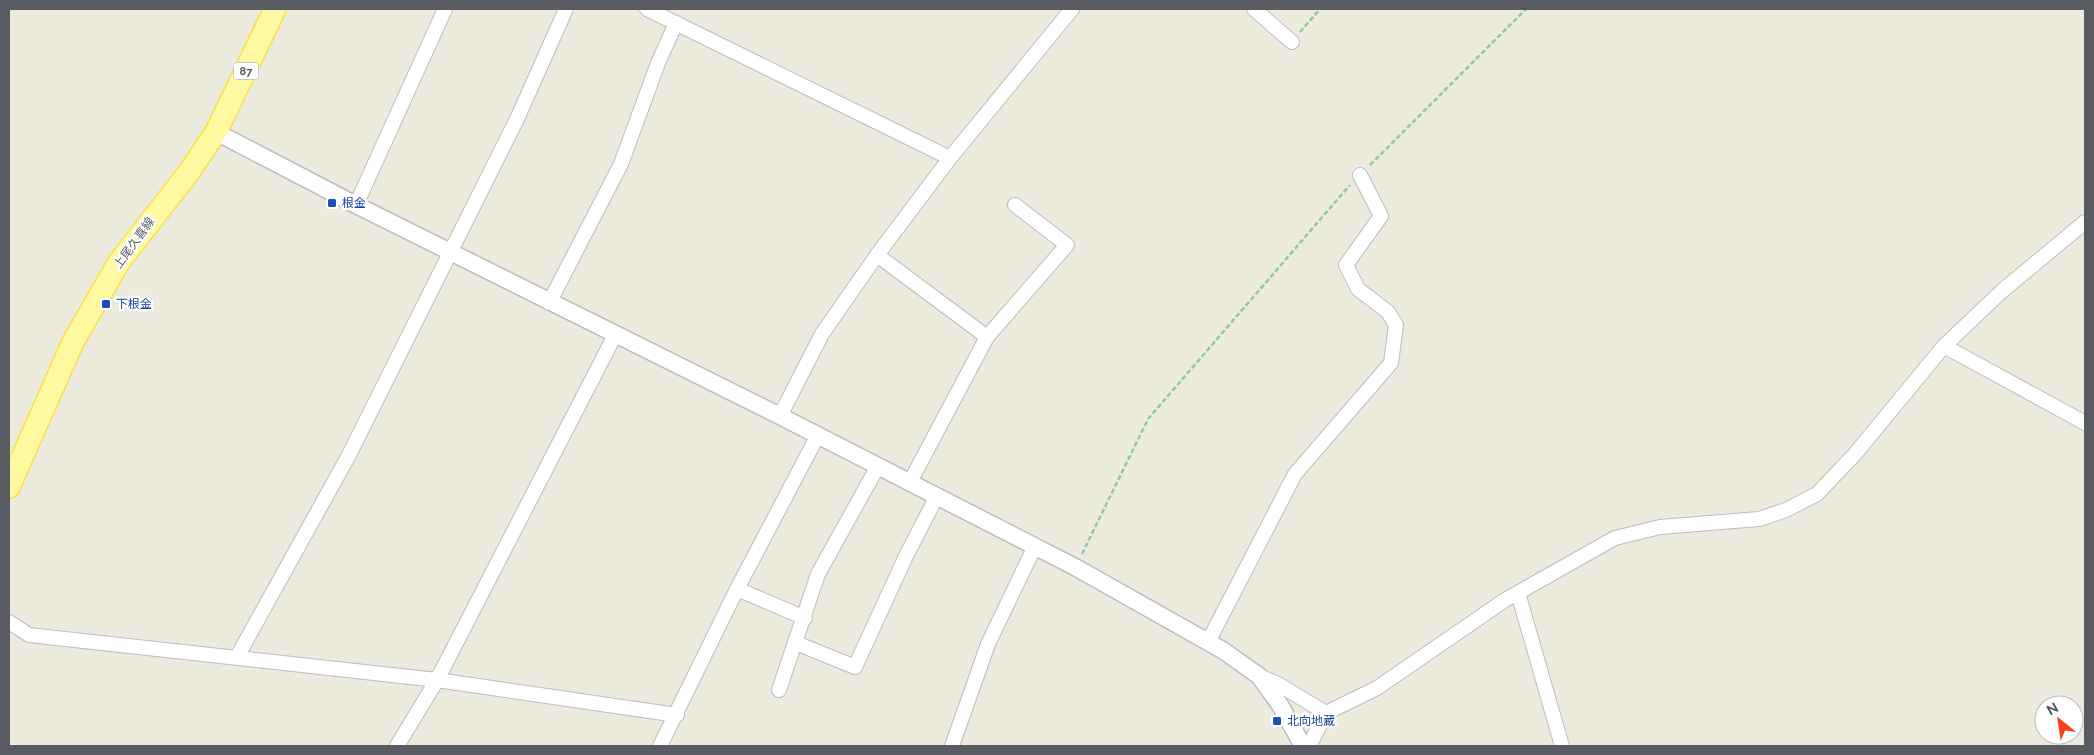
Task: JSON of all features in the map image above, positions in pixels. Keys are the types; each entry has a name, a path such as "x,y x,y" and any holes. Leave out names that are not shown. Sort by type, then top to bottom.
{"main road":[{"name":"上尾久喜線","path":"9,487 53,385 96,302 119,262 189,172 216,132 275,9"}],"street":[{"path":"356,205 444,9"},
{"path":"237,657 350,455 517,119 566,9"},
{"path":"647,9 950,158"},
{"path":"780,416 822,334 877,255 950,158 1072,9"},
{"path":"1254,9 1292,42"},
{"path":"549,303 621,164 658,63 676,23"},
{"path":"216,132 549,303 780,416 1035,546 1208,642 1259,676 1278,684 1326,714"},
{"path":"1208,642 1295,474 1391,363 1396,325 1388,312 1358,289 1346,265 1381,216 1360,175"},
{"path":"910,482 987,337 1067,245 1015,205"},
{"path":"1309,746 1326,714 1377,688 1518,593 1614,538 1660,527 1759,518 1786,510 1817,494 1855,454 1944,346 2002,291 2085,222"},
{"path":"877,255 987,337"},
{"path":"397,746 437,680 615,335"},
{"path":"1944,346 2085,423"},
{"path":"660,746 677,716 737,589 818,435"},
{"path":"779,690 805,618 818,574 878,466"},
{"path":"796,643 855,668 906,556 937,496"},
{"path":"952,746 988,644 1035,546"},
{"path":"737,589 805,618"},
{"path":"1518,593 1562,746"},
{"path":"9,622 29,635 437,680 677,716"},
{"path":"1259,676 1280,705 1303,746"}],"path":[{"path":"1292,42 1320,9"},
{"path":"1075,567 1148,419 1360,175 1526,9"}],"place":[{"name":"根金","path":"332,203"},
{"name":"下根金","path":"106,304"},
{"name":"北向地蔵","path":"1277,721"}]}
